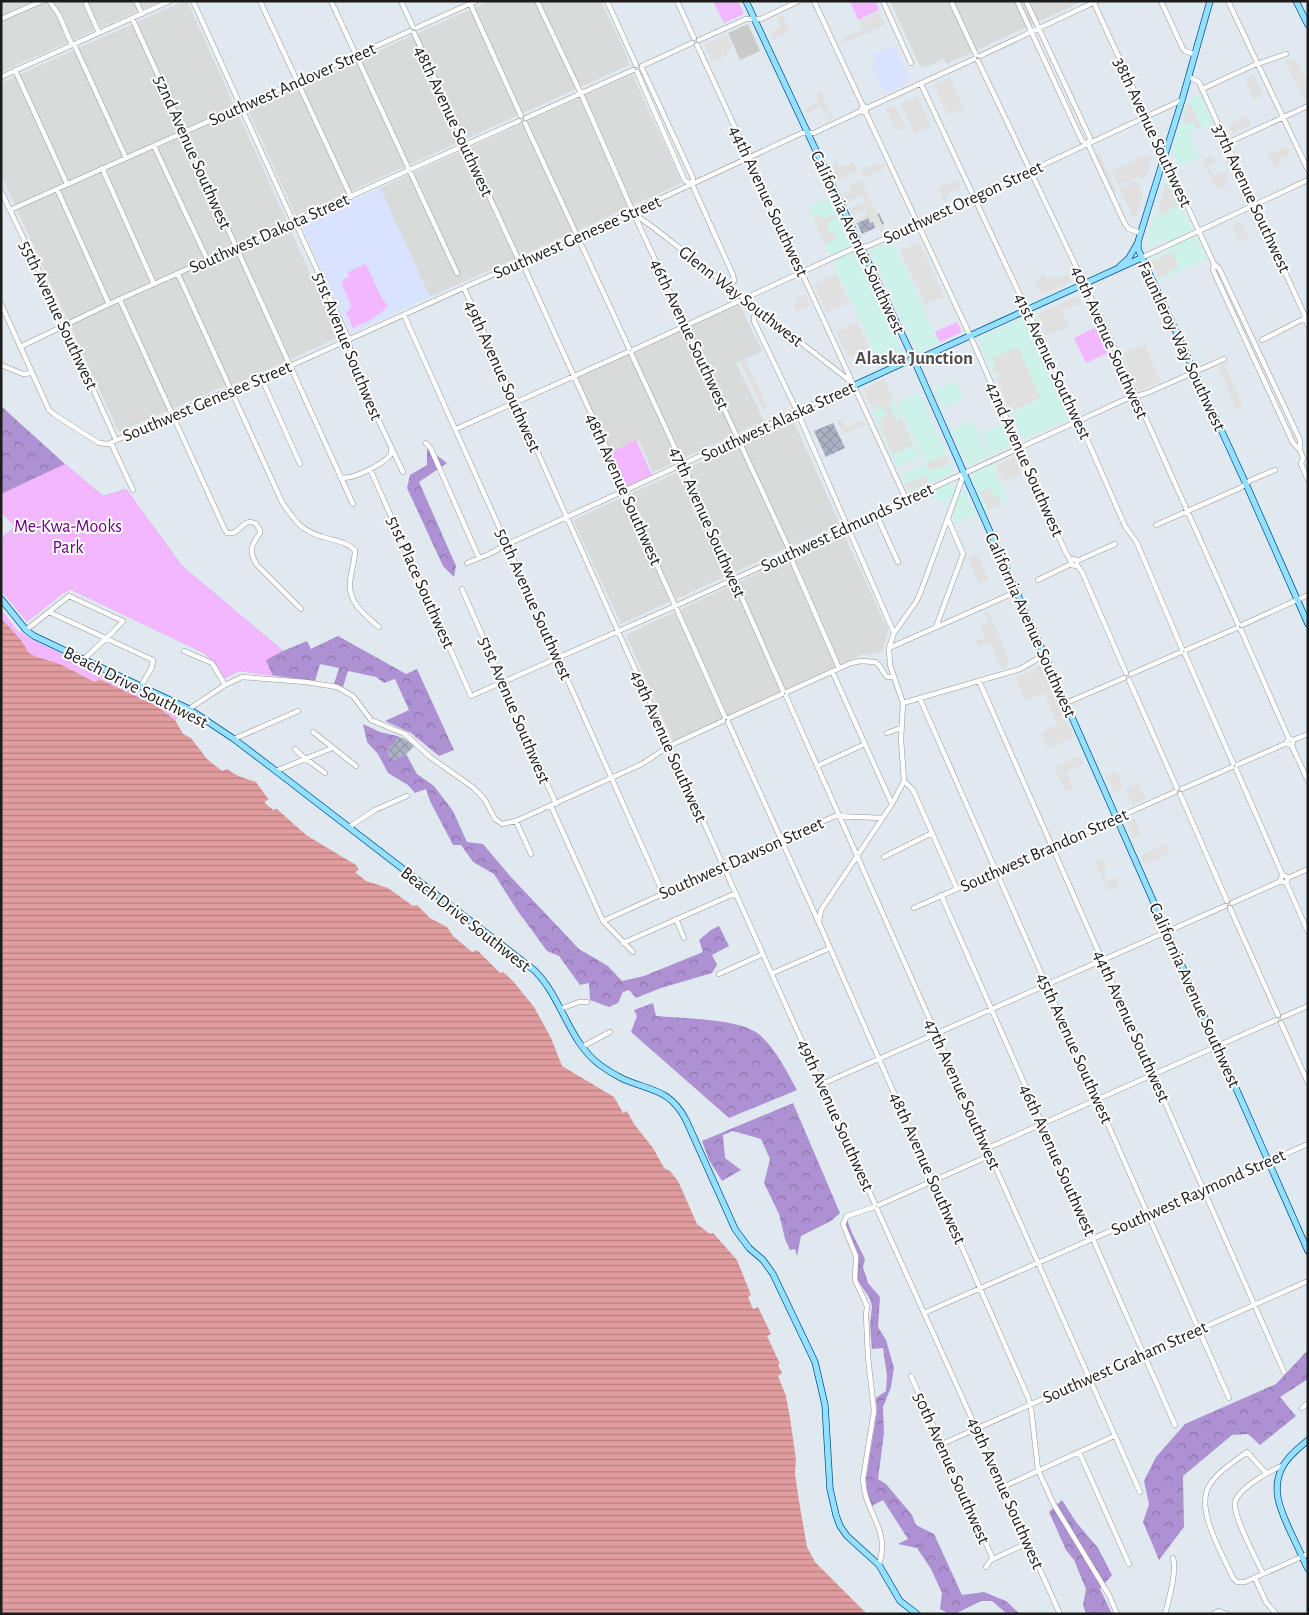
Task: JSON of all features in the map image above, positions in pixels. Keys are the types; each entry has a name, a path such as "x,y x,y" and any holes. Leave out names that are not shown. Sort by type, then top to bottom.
{"main road":[{"name":"California Avenue Southwest","path":"746,1 914,360 1308,1251"},
{"name":"Fauntleroy Way Southwest","path":"1210,1 1182,100 1138,242 1138,249 1196,372 1308,624"},
{"path":"1208,8 1214,1"},
{"path":"1296,1 1308,25"},
{"path":"1112,272 1129,258 1138,242"},
{"name":"Southwest Alaska Street","path":"855,385 970,336 1141,258"},
{"name":"Beach Drive Southwest","path":"1,599 26,630 34,636 189,709 234,739 534,970 544,982 582,1047 599,1064 611,1073 659,1092 677,1105 682,1112 735,1230 774,1274 815,1362 825,1405 830,1489 840,1526 847,1536 879,1565 902,1604 917,1614"},
{"path":"1308,1440 1297,1449 1284,1465 1278,1479 1277,1492 1281,1511 1305,1555 1308,1568"}],"street":[{"path":"1,19 42,1"},
{"path":"49,1 73,45 126,158"},
{"path":"136,1 142,14"},
{"path":"1,77 170,1"},
{"name":"51st Avenue Southwest","path":"193,1 349,340 351,362 402,472"},
{"path":"260,1 350,197"},
{"path":"331,1 408,171 457,273"},
{"name":"48th Avenue Southwest","path":"401,1 466,146 624,486 626,496 880,1059 981,1288 1030,1404 1038,1470 1053,1502 1109,1595 1117,1614"},
{"name":"Southwest Andover Street","path":"10,210 476,1"},
{"name":"46th Avenue Southwest","path":"537,1 739,438 839,668"},
{"path":"607,1 636,65 635,71 685,180 692,184"},
{"name":"44th Avenue Southwest","path":"677,1 906,499"},
{"path":"636,65 642,67 746,19 761,19 799,1"},
{"name":"42nd Avenue Southwest","path":"814,1 970,336 1071,562"},
{"path":"883,1 911,63"},
{"name":"40th Avenue Southwest","path":"951,1 1188,511 1308,781"},
{"path":"1017,1 1082,141 1088,144 1125,224 1129,229 1141,233"},
{"path":"1026,1 1090,138 1088,144"},
{"path":"1161,1 1184,51 1194,54"},
{"path":"1228,1 1308,170"},
{"name":"Southwest Genesee Street","path":"32,373 46,405 52,413 100,443 111,443 172,414 231,390 242,388 623,216 634,214 692,184 802,133 814,133 1094,2"},
{"name":"38th Avenue Southwest","path":"1094,2 1214,264 1213,270 1285,426 1293,443 1306,457 1301,464 1308,480"},
{"name":"47th Avenue Southwest","path":"469,3 734,579 1140,1492"},
{"path":"86,4 99,33"},
{"name":"52nd Avenue Southwest","path":"132,18 353,504"},
{"path":"1202,89 1258,64 1286,54"},
{"path":"642,67 693,178 692,184 733,275 734,281 730,286"},
{"name":"Southwest Dakota Street","path":"20,347 109,304 642,67"},
{"path":"15,70 67,184"},
{"name":"37th Avenue Southwest","path":"1188,77 1196,80 1202,89 1307,318 1308,326"},
{"name":"41st Avenue Southwest","path":"921,84 1028,310 1125,526 1137,544 1308,932"},
{"name":"Southwest Oregon Street","path":"456,429 852,249 862,248 918,223 1182,100"},
{"path":"1227,143 1308,106"},
{"path":"154,146 208,261"},
{"path":"102,168 154,284"},
{"name":"Southwest Alaska Street","path":"1141,258 1308,180"},
{"path":"57,189 109,304"},
{"name":"55th Avenue Southwest","path":"1,191 116,440"},
{"name":"Glenn Way Southwest","path":"634,214 730,286 855,385"},
{"path":"178,274 282,502 296,523 307,532 348,543 355,550 350,583 352,599 358,609 379,627"},
{"name":"49th Avenue Southwest","path":"464,288 668,746 1060,1614"},
{"path":"120,300 225,530 227,533 234,534 249,521 256,524 260,532 252,546 253,558 257,565 301,609"},
{"path":"1,304 32,373 23,374 1,365"},
{"path":"760,310 754,317 754,321 797,411 894,633"},
{"name":"50th Avenue Southwest","path":"404,315 663,893"},
{"path":"1262,340 1307,318"},
{"path":"837,371 842,365 841,355"},
{"name":"Southwest Edmunds Street","path":"471,696 676,606 1079,421 1224,359"},
{"path":"262,379 300,464"},
{"name":"Southwest Alaska Street","path":"467,563 855,385"},
{"path":"111,443 133,490"},
{"path":"426,443 431,449 479,558"},
{"path":"340,477 348,478 385,461 391,454 391,449"},
{"name":"51st Place Southwest","path":"370,469 471,696"},
{"path":"1156,526 1275,470"},
{"path":"819,923 821,910 883,818 904,781 905,774 901,751 903,703 890,665 890,648 894,633 919,596 964,474"},
{"path":"876,514 898,562"},
{"path":"936,627 963,554 948,519"},
{"path":"1077,563 1115,544"},
{"path":"1038,580 1074,559 1082,572 1308,1083"},
{"name":"51st Avenue Southwest","path":"462,589 603,921 633,952"},
{"path":"890,648 1016,592"},
{"path":"1066,703 1308,595"},
{"path":"26,630 69,596 123,621 84,659"},
{"path":"49,612 153,660 152,667 142,686"},
{"path":"184,651 212,663 225,685"},
{"path":"903,703 1020,669 1044,655"},
{"path":"189,709 225,685 242,677 327,685 342,690 353,696 371,720 410,737 430,757 474,788 485,800 495,819 500,823 506,824 553,805 649,761 668,746 839,668 857,662 875,662 881,667 887,677 893,677"},
{"path":"832,672 892,804"},
{"name":"44th Avenue Southwest","path":"979,681 1284,1372"},
{"name":"45th Avenue Southwest","path":"920,699 1229,1398"},
{"path":"234,739 298,711"},
{"path":"887,733 901,728"},
{"path":"313,732 356,766"},
{"name":"Southwest Brandon Street","path":"914,908 1308,734"},
{"path":"817,766 865,744"},
{"path":"276,771 332,748"},
{"path":"295,749 302,758 325,773"},
{"path":"904,781 913,790 957,889"},
{"path":"349,827 375,810 407,796"},
{"name":"Southwest Dawson Street","path":"603,921 838,815 883,818"},
{"path":"516,821 532,854"},
{"path":"884,857 932,833"},
{"path":"822,1084 1308,869"},
{"path":"623,943 736,893"},
{"name":"46th Avenue Southwest","path":"941,895 1175,1425"},
{"path":"676,919 684,938"},
{"path":"772,973 830,948"},
{"path":"719,974 763,954"},
{"path":"560,1009 579,1002 587,1002"},
{"path":"988,1148 1308,1006"},
{"path":"582,1047 610,1032"},
{"name":"Southwest Raymond Street","path":"924,1313 1308,1144"},
{"path":"879,1565 882,1556 882,1536 866,1499 863,1486 874,1411 868,1357 867,1306 855,1280 856,1256 844,1228 844,1219 849,1215 876,1206 990,1155"},
{"name":"Southwest Graham Street","path":"942,1444 1308,1281"},
{"name":"50th Avenue Southwest","path":"911,1376 993,1559"},
{"path":"1302,1408 1308,1403"},
{"path":"1003,1487 1114,1436"},
{"path":"1080,1452 1129,1564"},
{"path":"1266,1473 1248,1452 1214,1480 1208,1488 1206,1498 1208,1520 1233,1578 1238,1582 1245,1582 1305,1555"},
{"path":"1263,1574 1236,1515 1235,1507 1238,1497 1266,1473 1284,1465"},
{"path":"986,1567 993,1559 1028,1543"},
{"path":"1165,1614 1172,1586 1175,1562 1173,1558"},
{"path":"1255,1578 1266,1602 1276,1614"},
{"path":"1215,1613 1220,1611 1227,1614"}],"shaded area":[{"path":"1,1 161,1 1,72"},
{"path":"187,1 339,337 241,382 222,387 119,432 1,175 1,83"},
{"path":"489,1 601,1 629,65 296,216 248,110"},
{"path":"890,1 1083,1 947,64 944,59 923,67 919,64"},
{"path":"879,12 885,25 844,44 842,39 863,29 860,21"},
{"path":"783,15 790,29 788,30 789,32 773,40 772,32 781,27 777,18"},
{"path":"748,24 760,51 740,60 728,33"},
{"path":"726,34 732,48 726,50 728,55 712,62 704,44"},
{"path":"894,45 911,82 884,94 872,64 876,62 872,55"},
{"path":"1295,58 1308,85 1308,98 1304,100 1285,60"},
{"path":"632,74 682,183 430,297 380,188"},
{"path":"1254,75 1264,96 1254,100 1245,80"},
{"path":"950,77 964,108 948,115 934,84"},
{"path":"821,92 833,118 827,121 826,117 830,115 827,110 823,112 821,107 806,114 804,109 819,102 816,95"},
{"path":"1200,95 1213,123 1189,135 1200,158 1178,165 1172,152 1188,100"},
{"path":"917,96 931,126 915,134 900,104"},
{"path":"1190,102 1202,128 1197,130 1193,122 1186,125 1183,120"},
{"path":"894,105 905,127 897,131 886,109"},
{"path":"1247,116 1252,125 1233,134 1228,125"},
{"path":"1287,146 1291,154 1278,160 1280,165 1274,168 1268,155"},
{"path":"1224,150 1233,168 1229,169 1221,151"},
{"path":"1099,152 1116,190 1113,191 1095,153"},
{"path":"1148,154 1152,157 1147,176 1141,179 1139,176 1119,186 1112,171"},
{"path":"1212,155 1216,163 1209,167 1214,176 1229,169 1230,172 1227,173 1229,178 1225,180 1227,185 1216,190 1203,159"},
{"path":"837,161 840,168 853,162 857,171 837,181 829,165"},
{"path":"877,163 879,165 883,163 885,168 864,178 861,170"},
{"path":"1167,176 1206,259 1159,281 1150,260 1172,249 1167,238 1146,247"},
{"path":"861,180 886,232 882,234 879,227 875,228 873,222 870,223 868,218 857,223 855,220 867,215 865,210 853,216 849,208 866,202 863,195 847,202 843,193 850,190 850,185"},
{"path":"957,180 961,188 945,195 948,201 944,202 938,188"},
{"path":"1136,180 1143,195 1137,216 1133,218 1119,188"},
{"path":"1165,185 1168,186 1178,206 1161,216 1158,210"},
{"path":"380,188 430,297 351,333 301,224"},
{"path":"830,197 905,357 882,369 808,207"},
{"path":"879,213 884,224 862,234 857,223"},
{"path":"834,214 836,218 826,223 830,233 833,232 836,239 825,244 813,218 820,215 822,220"},
{"path":"1241,221 1249,237 1240,241 1232,225"},
{"path":"893,241 939,343 918,353 870,251"},
{"path":"919,242 944,296 925,305 900,251"},
{"path":"1172,252 1179,267 1169,271 1170,274 1159,279 1151,262"},
{"path":"836,274 849,303 827,313 814,284"},
{"path":"1044,274 1048,282 1046,284 1049,282 1048,279 1055,276 1057,279 1068,274 1071,281 1049,292 1048,290 1041,293 1035,280"},
{"path":"805,294 810,305 796,312 793,305 797,303 796,299"},
{"path":"1078,296 1081,303 1062,311 1069,326 1046,336 1038,314"},
{"path":"739,304 762,351 736,363 764,421 653,472 639,440 611,452 577,378"},
{"path":"1023,318 1069,419 1024,439 978,338"},
{"path":"857,322 869,347 848,357 836,332"},
{"path":"1144,344 1161,381 1139,391 1122,354"},
{"path":"1018,347 1041,398 1011,412 997,379 1000,377 998,372 995,373 992,368 996,366 992,358"},
{"path":"745,360 768,408 763,410 740,362"},
{"path":"1224,365 1243,406 1236,409 1218,368"},
{"path":"884,379 894,400 872,409 863,389"},
{"path":"956,381 963,399 942,409 934,391"},
{"path":"920,393 954,472 909,493 900,476 926,464 898,403"},
{"path":"894,401 919,456 897,467 872,411"},
{"path":"889,403 896,420 901,417 914,445 893,455 879,423 882,417 888,415 887,411 879,407"},
{"path":"841,419 845,428 861,421 866,424 843,434 837,421"},
{"path":"793,420 840,524 621,624 573,520"},
{"path":"973,421 989,456 968,466 951,431"},
{"path":"833,423 845,448 826,457 814,431"},
{"path":"1002,425 1011,445 991,455 982,434"},
{"path":"946,455 950,464 930,471 927,464"},
{"path":"1014,457 1022,474 1004,482 996,465"},
{"path":"992,464 1008,501 985,511 970,479 974,473"},
{"path":"926,475 929,483 908,492 905,484"},
{"path":"949,483 965,492 975,514 954,524 952,521 957,507 924,495"},
{"path":"990,487 995,497 999,495 1001,499 999,501 1000,504 988,510 980,492"},
{"path":"843,533 888,630 882,652 861,655 673,741 626,635"},
{"path":"977,554 989,580 979,584 968,559"},
{"path":"988,611 1010,661 1008,667 1001,669 990,643 979,647 976,641 985,637 980,626 988,622 984,612"},
{"path":"1,618 21,640 29,653 60,664 95,682 99,679 157,706 175,720 183,734 191,738 207,759 222,771 227,769 238,776 256,782 269,800 265,801 265,803 273,810 277,809 306,835 356,865 359,870 355,872 366,881 388,888 413,906 417,905 430,918 447,927 453,936 472,952 477,950 500,973 503,972 513,981 534,1007 551,1038 562,1066 614,1097 623,1113 627,1111 634,1124 653,1148 664,1168 670,1171 678,1181 697,1224 710,1234 713,1233 737,1260 751,1295 748,1297 753,1309 758,1307 771,1334 767,1336 780,1364 778,1365 782,1373 778,1376 786,1396 790,1418 796,1459 795,1474 807,1547 815,1562 867,1614 1,1614"},
{"path":"1042,664 1074,737 1047,749 1041,734 1047,731 1046,729 1058,724 1043,693 1026,701 1015,677 1027,673"},
{"path":"397,736 414,746 406,754 395,760 388,755 389,747 396,743"},
{"path":"1080,756 1084,764 1066,772 1073,788 1066,792 1055,768"},
{"path":"1116,771 1124,788 1112,793 1111,790 1113,788 1105,776"},
{"path":"1138,782 1146,799 1132,805 1126,788"},
{"path":"1134,818 1141,834 1133,838 1126,822"},
{"path":"1166,844 1170,853 1144,864 1141,856"},
{"path":"1102,859 1107,870 1104,872 1107,881 1115,877 1119,886 1108,891 1095,862"}],"green space":[{"path":"717,1 738,1 744,14 724,23 714,3"},
{"path":"850,1 875,1 879,10 858,20"},
{"path":"366,264 379,293 388,307 372,319 353,328 346,313 351,308 342,284 343,279 349,277 348,272"},
{"path":"957,322 962,332 940,342 935,332"},
{"path":"1096,327 1108,353 1086,363 1074,338"},
{"name":"Me-Kwa-Mooks Park","path":"1,406 103,496 126,489 182,566 283,651 307,641 311,649 338,636 406,674 417,669 454,750 439,756 411,733 385,721 409,710 395,679 384,683 376,677 348,671 343,687 334,684 339,668 320,664 315,681 239,671 225,678 217,665 204,653 70,589 64,593 1,591 1,539 15,526 1,512"},
{"path":"636,440 652,475 627,487 611,452"},
{"path":"427,448 447,463 419,482 456,566 454,577 443,566 407,488 410,475 427,465"},
{"name":"Me-Kwa-Mooks Park","path":"65,464 103,496 126,489 182,566 283,651 266,660 273,676 239,671 225,678 217,665 204,653 69,589 27,622 1,591 1,539 15,526 1,512 1,494"},
{"path":"1,609 17,630 31,639 185,713 175,720 157,706 99,679 96,682 60,664 29,653 21,640 1,618"},
{"path":"363,724 380,732 397,736 396,743 389,747 388,755 395,760 406,754 417,774 434,786 453,811 467,842 483,844 510,876 579,949 608,966 622,981 644,976 703,952 699,940 719,926 729,946 712,955 717,965 712,973 661,988 636,998 629,990 623,992 618,1003 609,1007 590,1000 589,983 580,985 559,956 547,951 494,874 473,862 461,845 453,845 430,801 426,789 415,793 408,785 388,773 378,754 367,742"},
{"path":"653,1003 656,1016 721,1022 754,1031 773,1049 797,1090 729,1118 631,1032 637,1016 634,1010"},
{"path":"793,1103 840,1213 831,1221 801,1236 797,1256 795,1249 790,1250 785,1239 779,1214 764,1183 770,1159 761,1139 733,1131 723,1135 725,1158 741,1170 722,1181 709,1160 702,1141"},
{"path":"847,1220 865,1259 863,1267 868,1283 880,1297 878,1327 886,1340 894,1368 891,1387 883,1407 884,1433 878,1479 886,1484 912,1515 916,1525 934,1534 962,1595 984,1592 1006,1601 1020,1614 1007,1614 992,1601 981,1601 955,1614 949,1614 940,1609 942,1593 931,1569 917,1548 898,1544 908,1539 883,1500 872,1506 867,1492 866,1479 877,1411 876,1398 886,1391 887,1376 883,1348 872,1349 870,1325 872,1306 870,1299 857,1279 859,1256 846,1226"},
{"path":"1308,1350 1308,1379 1280,1397 1296,1416 1260,1445 1248,1434 1232,1435 1183,1476 1184,1527 1159,1560 1143,1522 1149,1504 1144,1481 1156,1457 1185,1424 1276,1384"},
{"path":"1062,1500 1076,1522 1098,1548 1112,1575 1100,1589 1112,1614 1086,1614 1083,1605 1086,1589 1074,1560 1066,1550 1049,1512"}],"district":[{"name":"Alaska Junction","path":"914,357"}]}
